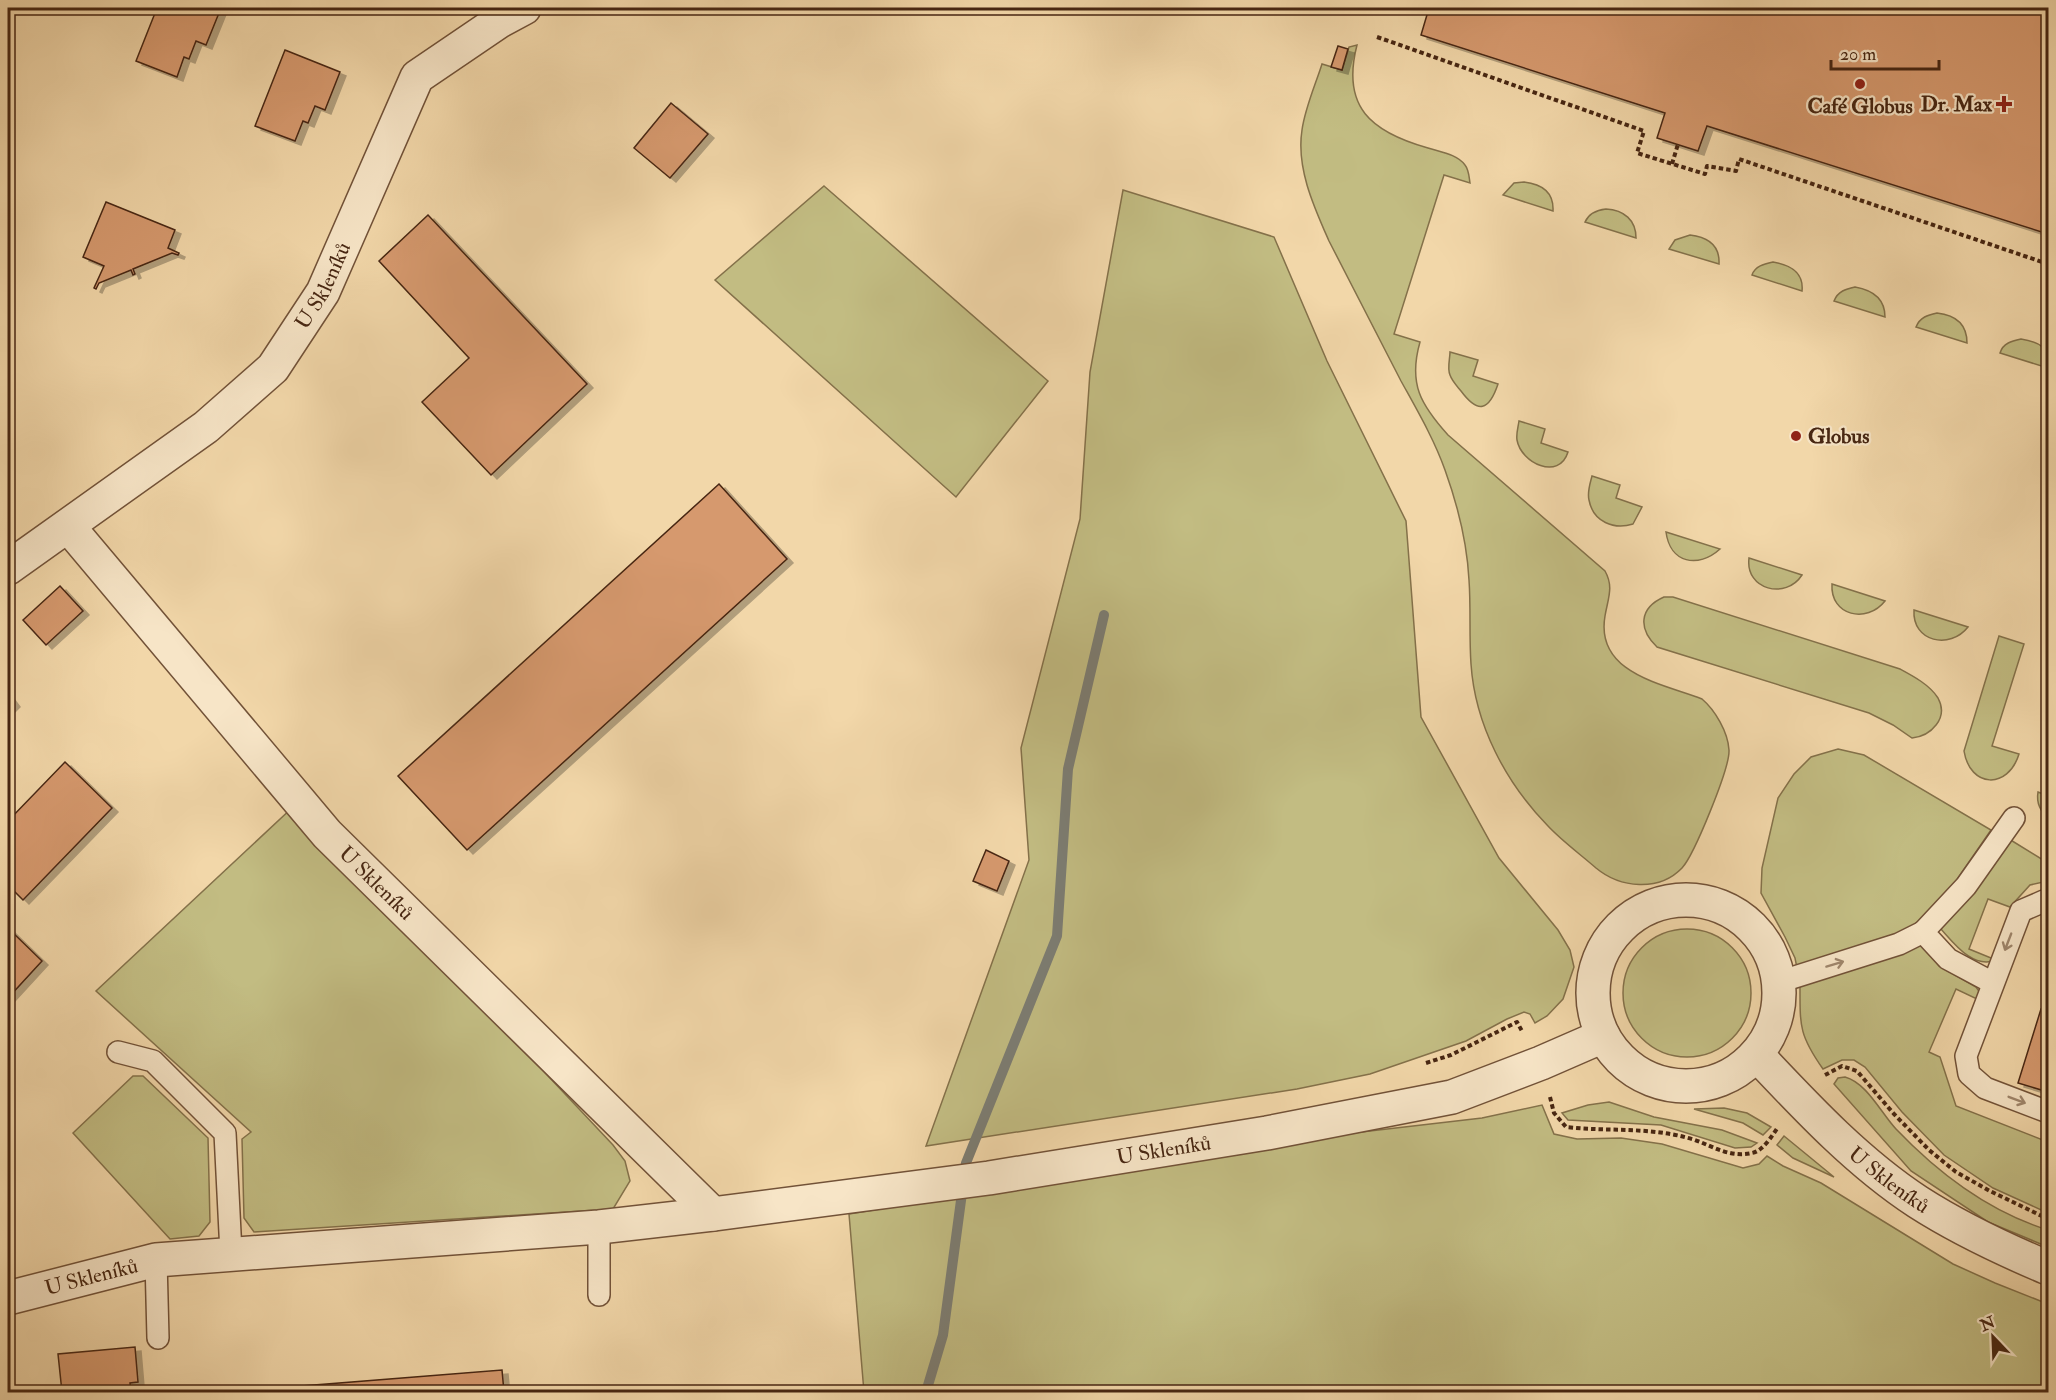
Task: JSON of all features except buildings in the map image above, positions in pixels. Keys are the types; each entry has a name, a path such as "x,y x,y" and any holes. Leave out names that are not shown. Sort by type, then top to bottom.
{"street":[{"name":"U Skleníků","path":"8,568 206,427 273,368 323,292 417,77 498,22 524,8"},
{"name":"U Skleníků","path":"68,526 327,834 713,1215"},
{"path":"1695,900 1717,905 1740,916 1759,934 1773,956 1779,982 1779,1008 1771,1033 1756,1055 1737,1072 1714,1083 1688,1087 1662,1084 1638,1074 1618,1057 1603,1036 1594,1005 1595,972 1614,933 1631,918 1650,907 1672,901 1695,900"},
{"name":"U Skleníků","path":"8,1298 156,1260 599,1227 713,1215 989,1178 1303,1127 1452,1097 1541,1063 1603,1036"},
{"name":"U Skleníků","path":"1756,1055 1798,1099 1851,1148 1917,1201 1991,1244 2049,1268"}],"lane":[{"path":"1779,982 1899,944 1923,932 1966,886 2014,818"},
{"path":"2049,903 2044,901 2021,910 1966,1056 1969,1074 1985,1088 2049,1112"},
{"path":"1923,932 1948,959 1993,983"},
{"path":"118,1052 153,1060 225,1133 231,1253"},
{"path":"599,1227 599,1295"},
{"path":"156,1260 158,1338"}],"path":[{"path":"1377,37 1644,131 1637,153 1705,174 1707,166 1736,171 1739,159 2049,264"},
{"path":"1672,164 1678,144"},
{"path":"1421,1065 1451,1055 1517,1022 1541,1063 1554,1113 1566,1127 1648,1130 1694,1140 1730,1154 1755,1153 1768,1142 1798,1099 1842,1066 1857,1071 1929,1150 1956,1172 2049,1219"}],"shaded area":[{"path":"1357,45 1353,85 1357,101 1365,114 1376,125 1391,134 1458,158 1465,165 1469,174 1470,183 1444,175 1394,334 1420,342 1416,382 1424,403 1448,435 1605,571 1610,588 1605,616 1605,636 1611,651 1621,664 1652,681 1702,699 1716,715 1726,736 1729,750 1728,760 1702,830 1682,868 1673,876 1662,881 1639,884 1616,880 1596,868 1565,842 1548,826 1519,791 1495,752 1486,731 1474,687 1471,664 1470,591 1466,552 1450,484 1441,458 1329,241 1312,201 1304,173 1301,144 1303,122 1322,64 1342,70 1349,47"},
{"path":"1524,182 1541,187 1549,194 1553,211 1503,195 1514,183"},
{"path":"824,186 1048,381 956,497 715,280"},
{"path":"1123,190 1274,237 1327,361 1406,521 1421,717 1499,858 1558,930 1570,950 1574,967 1563,999 1547,1016 1535,1023 1530,1014 1524,1012 1466,1041 1370,1074 1297,1089 926,1146 1029,860 1021,748 1080,519 1090,372"},
{"path":"1606,209 1618,211 1628,217 1634,226 1636,238 1585,222 1594,212"},
{"path":"1690,235 1707,240 1715,247 1719,264 1669,249 1675,240"},
{"path":"1773,262 1795,270 1801,279 1802,291 1752,275 1758,267"},
{"path":"1855,287 1867,290 1880,300 1885,317 1834,301 1840,293"},
{"path":"1937,313 1954,318 1959,322 1965,331 1967,343 1916,327 1922,319"},
{"path":"2021,339 2038,344 2045,350 2048,368 2000,353 2006,345"},
{"path":"1450,352 1478,360 1473,376 1498,384 1487,404 1478,406 1473,403 1453,381 1449,369"},
{"path":"1519,421 1545,429 1541,443 1568,452 1563,461 1557,466 1541,466 1525,456 1517,440"},
{"path":"1592,476 1620,485 1616,498 1642,507 1633,524 1612,525 1595,514 1588,497"},
{"path":"1666,532 1720,549 1703,559 1686,560 1673,551"},
{"path":"1749,558 1802,575 1795,583 1786,587 1768,588 1753,578 1749,569"},
{"path":"1832,584 1885,601 1869,613 1851,613 1843,610 1837,603 1833,595"},
{"path":"1664,597 1673,597 1900,669 1921,681 1935,693 1941,705 1940,719 1926,734 1912,738 1869,713 1657,647 1647,633 1644,619 1650,607"},
{"path":"1914,610 1968,627 1952,639 1934,639 1925,636 1919,629 1915,621"},
{"path":"1999,636 2024,644 1992,746 2019,754 2014,766 2007,774 1990,780 1981,778 1974,772 1964,751"},
{"path":"1838,749 1864,755 1991,830 1956,881 1918,924 1894,936 1797,968 1785,937 1761,893 1762,868 1778,798 1794,774 1811,757"},
{"path":"2038,792 2048,796 2048,819 2040,807"},
{"path":"294,806 613,1145 625,1161 630,1181 613,1209 254,1232 244,1218 242,1139 251,1132 96,991"},
{"path":"2009,839 2048,863 2048,881 2030,885 2010,907 1988,899 1969,949 1996,960 1979,961 1964,953 1940,928"},
{"path":"1687,929 1711,934 1732,948 1746,969 1751,993 1746,1017 1732,1038 1711,1052 1687,1057 1663,1052 1642,1038 1628,1017 1623,993 1628,969 1642,948 1663,934"},
{"path":"1922,944 1939,966 1976,987 1981,994 1979,1000 1956,989 1929,1052 1940,1057 1956,1106 2048,1142 2048,1213 1993,1188 1944,1155 1902,1112 1865,1067 1854,1060 1842,1060 1823,1069 1809,1047 1802,1030 1800,986"},
{"path":"133,1076 143,1076 208,1138 210,1222 199,1236 170,1239 73,1133"},
{"path":"1845,1077 1860,1085 1896,1129 1947,1176 1985,1202 2048,1230 2048,1247 1988,1222 1911,1171 1834,1084 1838,1078"},
{"path":"1609,1102 1654,1117 1722,1130 1757,1143 1751,1147 1735,1148 1661,1125 1568,1120 1562,1113 1588,1105"},
{"path":"1542,1105 1554,1134 1577,1139 1621,1138 1662,1144 1743,1168 1759,1164 1767,1156 1821,1183 1953,1264 2048,1304 2048,1392 864,1392 849,1214 1344,1134 1482,1118"},
{"path":"1724,1108 1747,1113 1771,1127 1763,1135 1743,1123 1694,1109"},
{"path":"1784,1136 1834,1177 1793,1158 1777,1145"}],"waterway":[{"path":"926,1392 943,1335 966,1163 1057,936 1068,769 1104,615"}],"place":[{"name":"Café Globus","path":"1860,84"},
{"name":"Dr. Max","path":"2004,104"},
{"name":"Globus","path":"1796,436"}]}
